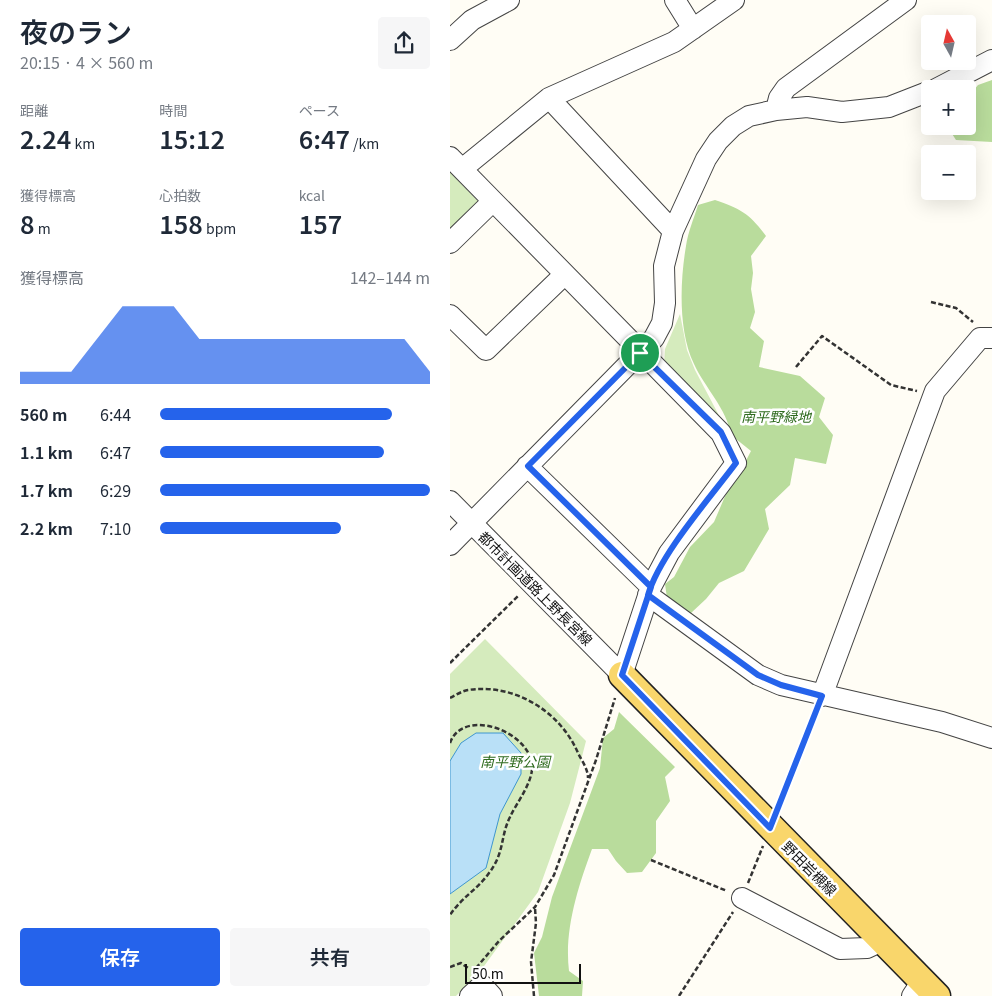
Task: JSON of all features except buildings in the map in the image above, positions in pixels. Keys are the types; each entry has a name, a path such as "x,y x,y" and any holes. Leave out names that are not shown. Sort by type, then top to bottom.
{"main road":[{"name":"野田岩槻線","path":"622,675 882,941 924,991"}],"street":[{"path":"450,40 472,20 508,0"},
{"path":"674,0 692,29"},
{"path":"622,675 650,591 669,553 736,463 721,432 640,353 456,163 549,98 674,42 734,0"},
{"path":"776,110 779,98 786,88 906,0"},
{"path":"953,80 992,60"},
{"path":"450,545 654,338 662,323 665,303 664,266 673,231 706,159 718,141 733,126 749,116 776,110 808,107 842,112 888,107 921,94"},
{"path":"549,98 673,231"},
{"path":"450,243 493,201"},
{"path":"450,315 486,350 564,275"},
{"path":"822,696 935,391 980,338 992,338"},
{"path":"528,466 650,591 758,675 781,685 822,696 942,722 992,738"},
{"name":"都市計画道路上野長宮線","path":"450,501 622,675"},
{"path":"742,898 840,949 866,948 882,941"},
{"path":"470,996 482,985 492,996"}],"path":[{"path":"930,302 956,308 992,338"},
{"path":"796,366 822,336 891,385 922,393 935,391"},
{"path":"450,663 532,583"},
{"path":"472,974 498,941 535,907 554,875 588,781 622,675"},
{"path":"450,698 467,690 498,689 535,703 563,727 576,747 588,773 588,781"},
{"path":"679,996 742,898 822,696"},
{"path":"450,743 452,737 464,728 483,724 504,730 525,747 532,764 529,778 509,818 500,858 488,875 458,902 450,915"},
{"path":"651,860 742,898"},
{"path":"534,996 531,962 536,924 535,907"},
{"path":"450,967 461,963 468,968"}],"green space":[{"path":"992,80 992,142 956,140 953,135 976,135 976,87"},
{"path":"450,172 481,204 450,234"},
{"name":"南平野緑地","path":"715,200 732,206 750,217 766,236 751,256 753,273 751,289 755,312 750,328 764,341 759,367 800,376 825,398 819,417 833,435 826,464 795,458 790,485 765,509 769,529 744,571 719,583 691,613 667,598 665,584 674,577 690,547 714,522 729,487 739,474 751,451 731,435 725,416 694,364 685,337 682,275 688,236 698,205"},
{"path":"680,314 687,350 695,370 724,425 664,366 665,349"},
{"name":"南平野公園","path":"485,639 586,741 570,803 538,892 479,973 456,996 450,996 450,674"},
{"path":"619,712 675,767 665,777 670,801 656,821 656,853 642,872 627,873 608,849 592,849 577,893 570,924 569,971 583,981 582,996 539,996 534,953 542,937 552,897 600,768 603,738 614,729"}],"water":[{"path":"476,733 503,733 521,753 521,774 500,814 486,868 450,894 450,761 461,743"}],"route":[{"path":"640,353 528,466 651,587 622,675 770,828 822,696 781,685 758,675 648,595 651,587 669,553 736,463 721,432 640,353"}]}
